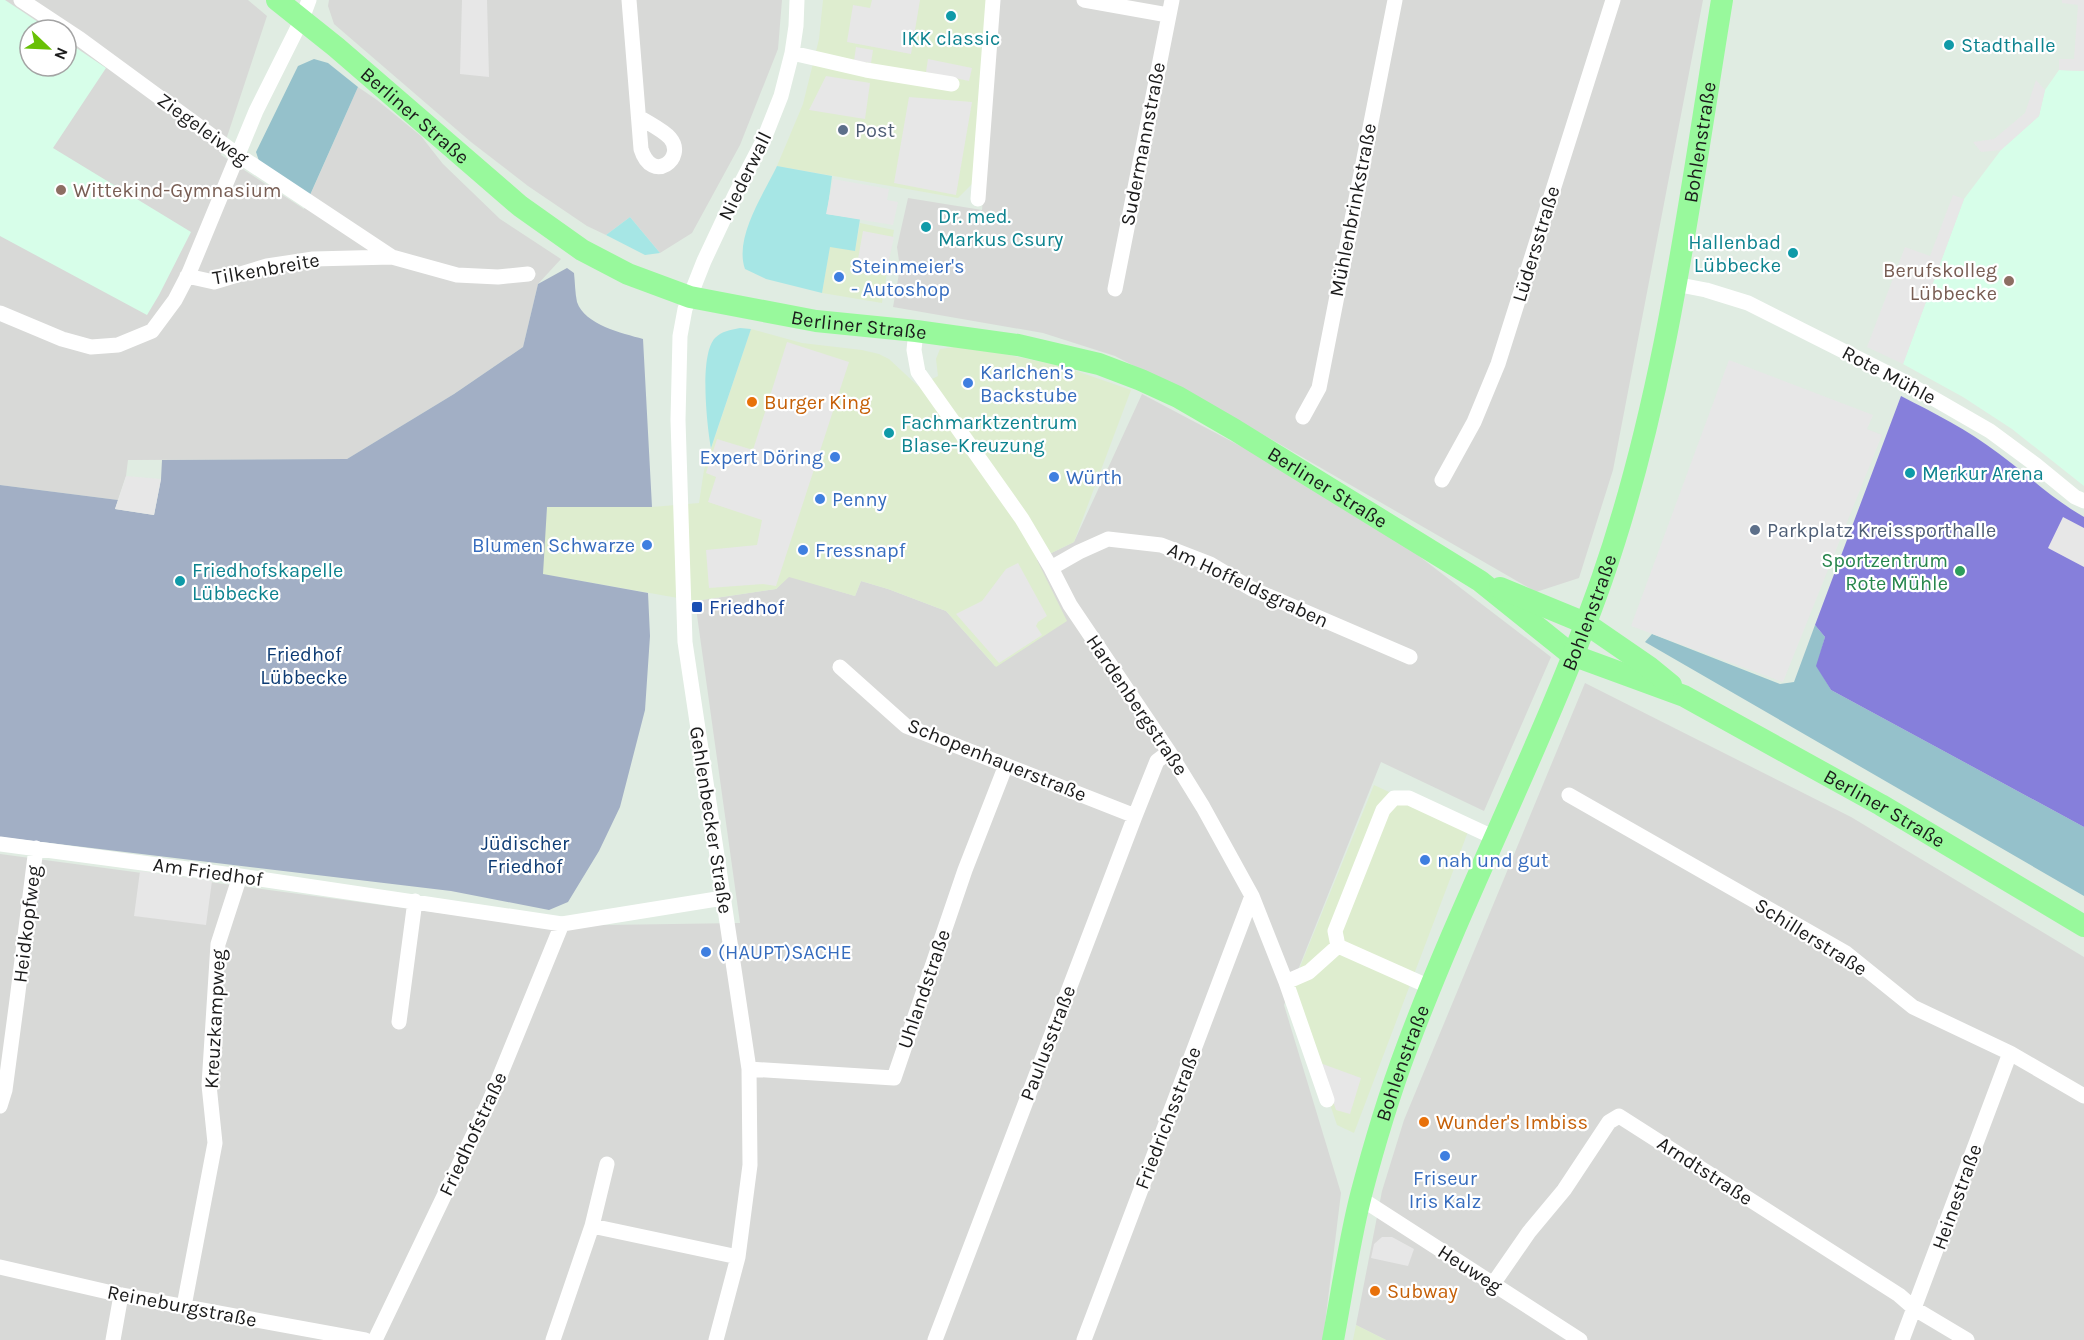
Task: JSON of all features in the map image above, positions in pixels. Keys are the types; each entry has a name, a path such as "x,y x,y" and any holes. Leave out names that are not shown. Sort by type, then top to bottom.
{"main road":[{"name":"Berliner Straße","path":"277,0 305,10 520,206 592,255 651,284 690,297 816,321 916,331 1018,345 1099,364 1141,380 1178,397 1235,430 1480,580 1572,655 1683,696 1881,805 2084,926"},
{"name":"Bohlenstraße","path":"1333,1340 1360,1198 1406,1049 1585,623 1629,497 1641,453 1675,284 1722,0"},
{"name":"Berliner Straße","path":"1480,580 1585,623 1649,667 1683,696"}],"street":[{"name":"Ziegeleiweg","path":"21,0 80,39 238,155 392,257 457,275 498,277 528,274"},
{"path":"629,0 639,117"},
{"name":"Niederwall","path":"690,297 712,243 764,139 781,96 792,53 797,0"},
{"path":"978,199 993,0"},
{"path":"1084,0 1168,15"},
{"name":"Sudermannstraße","path":"1115,289 1172,0"},
{"name":"Mühlenbrinkstraße","path":"1303,417 1319,388 1395,0"},
{"name":"Lüdersstraße","path":"1442,480 1474,422 1498,364 1612,0"},
{"path":"187,276 256,111 305,10"},
{"path":"792,53 866,70 951,84"},
{"name":"Tilkenbreite","path":"0,313 72,342 91,347 118,345 152,331 175,300 187,276 214,282 267,266 313,259 392,257"},
{"name":"Rote Mühle","path":"1675,284 1706,290 1748,303 1905,382 1990,431 2074,497 2084,501"},
{"name":"Gehlenbecker Straße","path":"690,297 680,336 678,420 683,615 694,714 749,1069 750,1165 738,1257 716,1340"},
{"name":"Hardenbergstraße","path":"916,331 914,350 918,372 1022,519 1070,605 1169,752 1203,807 1252,896 1286,982 1327,1100"},
{"name":"Am Hoffeldsgraben","path":"1051,568 1108,539 1161,545 1210,564 1252,589 1410,657"},
{"name":"Schopenhauerstraße","path":"840,667 906,726 1135,816"},
{"name":"Paulusstraße","path":"935,1340 1135,816 1157,761 1169,752"},
{"name":"Uhlandstraße","path":"749,1069 894,1078 965,870 1006,765"},
{"name":"Schillerstraße","path":"1569,795 1846,953 1912,1007 2010,1053 2084,1096"},
{"path":"1338,946 1335,931 1383,810 1394,798 1409,798 1495,837"},
{"name":"Am Friedhof","path":"0,844 240,876 562,924 723,898"},
{"name":"Heidkopfweg","path":"0,1106 17,1000 36,848"},
{"name":"Kreuzkampweg","path":"184,1306 215,1143 209,1085 219,944 240,876"},
{"name":"Friedrichsstraße","path":"1084,1340 1252,896"},
{"path":"399,1022 415,901"},
{"name":"Friedhofstraße","path":"375,1340 490,1100 531,1005 562,924"},
{"path":"1286,982 1310,972 1338,946"},
{"path":"1338,946 1431,987"},
{"name":"Heinestraße","path":"1902,1340 2010,1053"},
{"name":"Arndtstraße","path":"1493,1284 1529,1232 1564,1190 1609,1122 1619,1116 1899,1295 1915,1309 1967,1340"},
{"path":"553,1340 592,1226 607,1164"},
{"name":"Heuweg","path":"1360,1198 1580,1340"},
{"path":"592,1226 738,1257"},
{"name":"Reineburgstraße","path":"0,1267 122,1295 365,1340"},
{"path":"113,1340 122,1295"}],"shaded area":[{"path":"0,0 248,0 267,16 221,155 304,209 358,87 421,136 443,164 500,219 561,259 538,284 523,347 454,394 347,459 128,460 126,476 118,500 0,485"},
{"name":"Wittekind-Gymnasium","path":"0,0 5,0 32,18 18,18 18,78 78,78 78,49 106,68 53,148 191,232 147,315 0,236"},
{"path":"329,0 782,0 778,49 740,145 692,233 660,253 630,217 606,235 587,226 528,186 471,142 334,24 328,6"},
{"path":"462,0 487,0 489,77 460,74"},
{"path":"823,0 987,0 972,184 958,198 777,166 803,104 819,39"},
{"path":"872,0 920,0 911,54 847,42 853,5 870,8"},
{"path":"1000,0 1703,0 1613,470 1579,578 1536,592 1243,423 1115,356 1043,333 893,307 900,268 897,247 908,198 982,210"},
{"path":"2062,0 2084,0 2084,71 2059,70 2059,59 2074,59 2078,5 2062,3"},
{"path":"856,47 873,50 871,63 854,61"},
{"path":"314,59 328,63 358,87 310,195 259,161 256,152 298,66"},
{"path":"928,59 972,68 969,81 926,72"},
{"name":"Berufskolleg Lübbecke","path":"2059,70 2084,71 2084,486 2012,429 1963,397 1903,364 1964,199 2001,150 2039,116 2045,90"},
{"path":"826,76 870,83 865,119 809,110"},
{"name":"Stadthalle","path":"2036,80 2045,90 2039,116 2001,150 1981,152 1973,142 1994,139 2025,113"},
{"name":"Post","path":"909,97 972,102 956,195 894,183"},
{"path":"777,166 832,176 827,214 860,219 855,251 830,247 822,293 766,279 745,269 743,244 747,230"},
{"path":"833,179 889,189 887,200 898,202 893,225 826,214"},
{"path":"1953,195 1964,199 1903,364 1867,347 1905,247 1930,256"},
{"path":"630,217 660,253 645,255 606,235"},
{"path":"860,223 894,230 882,303 822,293 830,246 855,251"},
{"path":"863,231 894,237 888,265 858,259"},
{"path":"740,328 751,329 711,448 706,391 707,359 715,338 726,331"},
{"path":"751,329 802,343 879,354 889,359 918,386 938,376 936,359 940,349 954,347 1000,353 1065,367 1131,390 1074,542 1037,560 1067,621 996,667 946,611 861,581 855,596 789,577 776,589 695,601 542,574 547,507 652,507 699,503 704,470"},
{"path":"787,342 849,362 776,586 763,584 709,588 706,550 757,545 762,520 708,502 716,477 706,473 717,439 753,450"},
{"name":"Parkplatz Kreissporthalle","path":"1729,360 1873,415 1867,429 1882,435 1783,682 1631,626"},
{"path":"1142,394 1280,467 1381,527 1551,657 1484,811 1381,762 1284,1005 1341,1193 1323,1340 0,1340 0,854 539,926 740,923 695,601 776,589 789,576 855,596 861,581 946,611 995,666 1037,560 1074,542"},
{"name":"Sportzentrum Rote Mühle","path":"1901,396 1975,437 2084,517 2084,827 1831,690 1816,666 1825,637 1815,625"},
{"path":"126,476 161,479 154,515 115,509"},
{"path":"2063,517 2084,528 2084,567 2048,548"},
{"path":"1018,563 1047,616 1036,626 1042,635 999,663 956,614 982,601 1006,569"},
{"path":"1815,625 1825,637 1817,666 1831,690 2084,827 2084,896 1645,642 1652,634 1780,684 1794,682"},
{"path":"1585,683 1851,817 2084,957 2084,1340 1386,1340 1356,1325 1382,1191 1404,1120"},
{"path":"1374,785 1469,829 1354,1133 1337,1125 1291,989"},
{"path":"140,871 212,881 206,925 134,916"},
{"path":"1320,1063 1361,1078 1350,1114 1336,1110"},
{"path":"1382,1237 1392,1237 1414,1249 1408,1266 1371,1258 1374,1244"},
{"path":"1356,1325 1386,1340 1353,1340"}],"green space":[{"name":"Friedhof Lübbecke","path":"567,268 574,273 577,302 588,317 605,327 643,339 652,507 547,507 543,574 648,593 650,636 645,710 620,807 599,851 568,902 549,910 451,891 0,837 0,485 118,500 115,509 154,515 162,460 347,459 454,394 523,347 538,284"}],"place":[{"name":"IKK classic","path":"951,16"},
{"name":"Stadthalle","path":"1949,45"},
{"name":"Post","path":"843,130"},
{"name":"Wittekind-Gymnasium","path":"61,190"},
{"name":"Dr. med. Markus Csury","path":"926,227"},
{"name":"Hallenbad Lübbecke","path":"1793,253"},
{"name":"Steinmeier's - Autoshop","path":"839,277"},
{"name":"Berufskolleg Lübbecke","path":"2009,281"},
{"name":"Karlchen's Backstube","path":"968,383"},
{"name":"Burger King","path":"752,402"},
{"name":"Fachmarktzentrum Blase-Kreuzung","path":"889,433"},
{"name":"Expert Döring","path":"835,457"},
{"name":"Merkur Arena","path":"1910,473"},
{"name":"Würth","path":"1054,477"},
{"name":"Penny","path":"820,499"},
{"name":"Parkplatz Kreissporthalle","path":"1755,530"},
{"name":"Blumen Schwarze","path":"647,545"},
{"name":"Fressnapf","path":"803,550"},
{"name":"Sportzentrum Rote Mühle","path":"1960,571"},
{"name":"Friedhofskapelle Lübbecke","path":"180,581"},
{"name":"Friedhof","path":"697,607"},
{"name":"nah und gut","path":"1425,860"},
{"name":"(HAUPT)SACHE","path":"706,952"},
{"name":"Wunder's Imbiss","path":"1424,1122"},
{"name":"Friseur Iris Kalz","path":"1445,1156"},
{"name":"Subway","path":"1375,1291"}],"park label":[{"name":"Jüdischer Friedhof","path":"525,854"}]}
